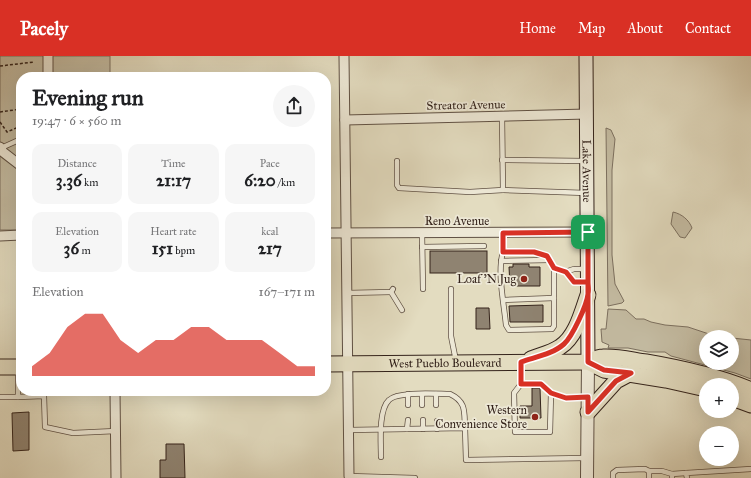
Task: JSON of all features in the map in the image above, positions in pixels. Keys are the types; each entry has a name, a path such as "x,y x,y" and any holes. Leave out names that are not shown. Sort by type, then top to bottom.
{"main road":[{"name":"Lake Avenue","path":"586,56 588,114 588,362"},
{"path":"521,362 554,350 564,344 574,329 588,282"},
{"name":"West Pueblo Boulevard","path":"331,364 588,362 604,357 640,361 691,371 751,390"},
{"name":"West Pueblo Boulevard","path":"588,362 604,370 631,373 699,388"},
{"path":"0,368 16,367"},
{"path":"588,404 616,381 631,373"},
{"path":"739,400 751,404"}],"street":[{"path":"48,56 48,72"},
{"path":"344,56 349,476"},
{"name":"Streator Avenue","path":"345,120 588,114"},
{"path":"0,148 16,162"},
{"name":"Reno Avenue","path":"331,234 588,232"},
{"path":"0,236 16,235"},
{"name":"Lake Avenue","path":"587,478 588,362"},
{"path":"115,396 116,478"}],"lane":[{"path":"502,116 503,190"},
{"path":"0,148 16,141"},
{"path":"502,160 588,162"},
{"path":"397,161 397,185 399,188 470,192 503,190 588,193"},
{"path":"422,233 423,289"},
{"path":"503,233 503,252 501,261 506,325 509,330 552,329 554,326 554,268 547,256 534,252 503,252"},
{"path":"422,247 484,246"},
{"path":"501,261 549,260"},
{"path":"554,268 566,272 574,282 588,282"},
{"path":"566,272 574,269 588,282"},
{"path":"451,289 451,336 456,363"},
{"path":"347,293 392,290 402,310"},
{"path":"504,300 554,298"},
{"path":"521,362 521,384 514,393 515,432 550,432 551,393"},
{"path":"521,384 541,384 551,393 588,404"},
{"path":"408,394 408,405"},
{"path":"381,458 381,429 383,413 388,400 408,394 450,394 461,401 464,407 466,460 588,458"},
{"path":"436,394 436,405"},
{"path":"422,395 422,405"},
{"path":"0,397 44,396 45,427 73,433 116,431"},
{"path":"407,429 408,420"},
{"path":"423,420 423,429"},
{"path":"437,421 437,429"},
{"path":"349,430 465,428"},
{"path":"613,478 613,473 617,470 646,469 649,471 662,471 672,476 687,476 751,469"},
{"path":"649,471 649,478"},
{"path":"349,476 415,478"}],"path":[{"path":"0,66 34,62"},
{"path":"0,112 16,110"},
{"path":"0,122 7,132 16,128"}],"shaded area":[{"path":"0,56 110,56 110,72 16,72 16,230 0,230"},
{"path":"606,128 611,130 615,139 612,170 612,255 615,284 624,301 622,303 608,306"},
{"path":"673,212 682,216 691,225 692,228 685,238 680,237 671,224"},
{"path":"608,309 626,310 636,319 644,319 665,325 688,327 699,331 699,363 671,356 665,352 648,352 628,348 608,348 609,345 602,342 601,329 606,329"},
{"path":"739,339 751,340 751,379 724,370 739,370"}],"building":[{"path":"430,251 487,251 487,273 430,273"},
{"path":"513,264 529,264 529,267 540,267 540,286 510,286 509,267 513,267"},
{"path":"543,305 543,322 510,322 509,306"},
{"path":"476,308 489,308 490,329 476,329"},
{"path":"532,388 540,388 541,418 520,418 520,406 532,406"},
{"path":"29,412 29,450 13,451 12,413"},
{"path":"166,444 184,444 185,478 160,478 160,460 166,460"}],"place":[{"name":"Loaf 'N Jug","path":"524,279"},
{"name":"Western Convenience Store","path":"535,417"}],"route":[{"path":"588,232 503,233 503,252 534,252 547,256 554,268 566,272 574,282 588,282 588,296 577,323 571,335 564,344 554,350 521,362 521,384 541,384 551,393 566,398 588,397 588,412 607,389 616,381 631,373 599,369 588,362 588,282 588,232"}]}
